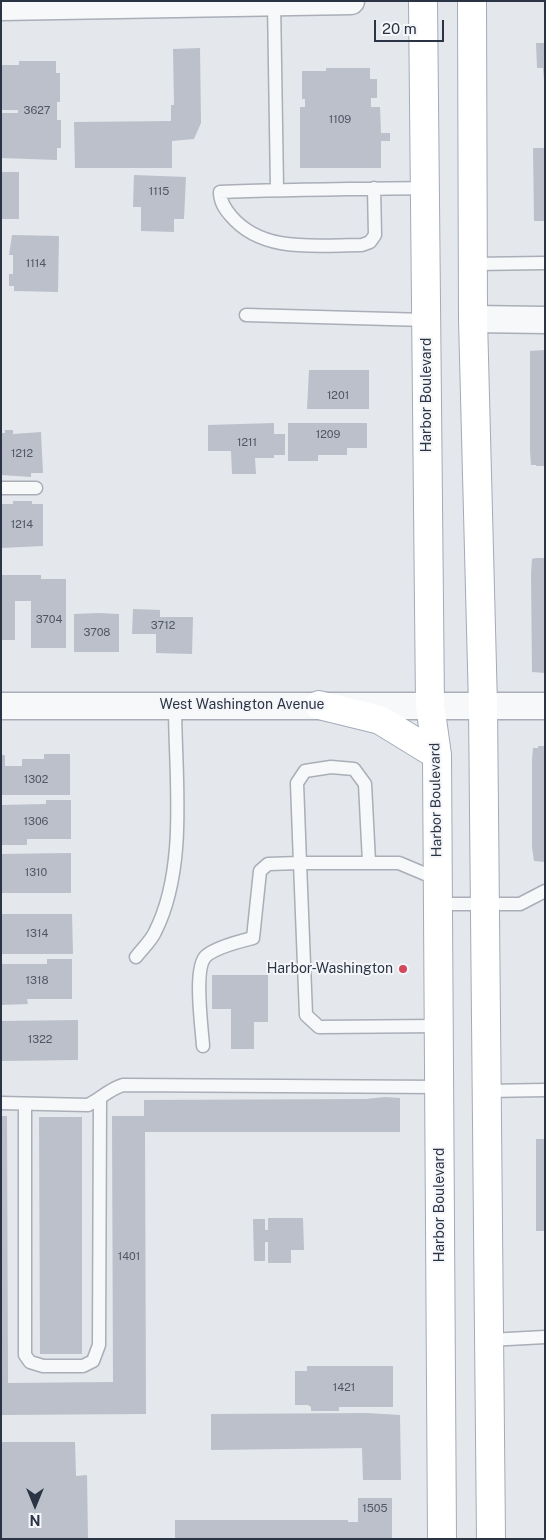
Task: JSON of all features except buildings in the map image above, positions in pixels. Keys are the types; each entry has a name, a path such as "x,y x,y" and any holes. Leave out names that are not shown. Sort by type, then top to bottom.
{"main road":[{"name":"Harbor Boulevard","path":"423,1 430,705 437,755 442,1539"},
{"path":"472,1 473,319 483,706 491,1539"},
{"path":"319,705 380,720 437,755"}],"street":[{"path":"1,7 351,1"},
{"path":"473,319 545,320"},
{"name":"West Washington Avenue","path":"1,706 545,706"}],"lane":[{"path":"274,2 277,189"},
{"path":"374,188 375,234 370,242 362,245 287,245 257,237 242,230 224,207 220,197 220,192 277,189 374,188 425,188"},
{"path":"474,264 545,263"},
{"path":"246,315 426,320"},
{"path":"1,488 36,488"},
{"path":"136,957 154,934 173,882 176,845 175,705"},
{"path":"369,862 364,784 354,769 331,767 305,771 297,783 306,1016 319,1027 439,1026"},
{"path":"202,1046 199,971 206,956 234,943 253,938 260,871 268,864 400,863 437,892 485,905 520,904 545,891"},
{"path":"1,1103 88,1104 100,1099 111,1089 123,1085 439,1088"},
{"path":"486,1091 545,1090"},
{"path":"25,1104 25,1355 30,1362 43,1366 83,1366 93,1361 99,1345 100,1099"},
{"path":"489,1340 545,1337"}],"place":[{"name":"Harbor-Washington","path":"403,969"}]}
